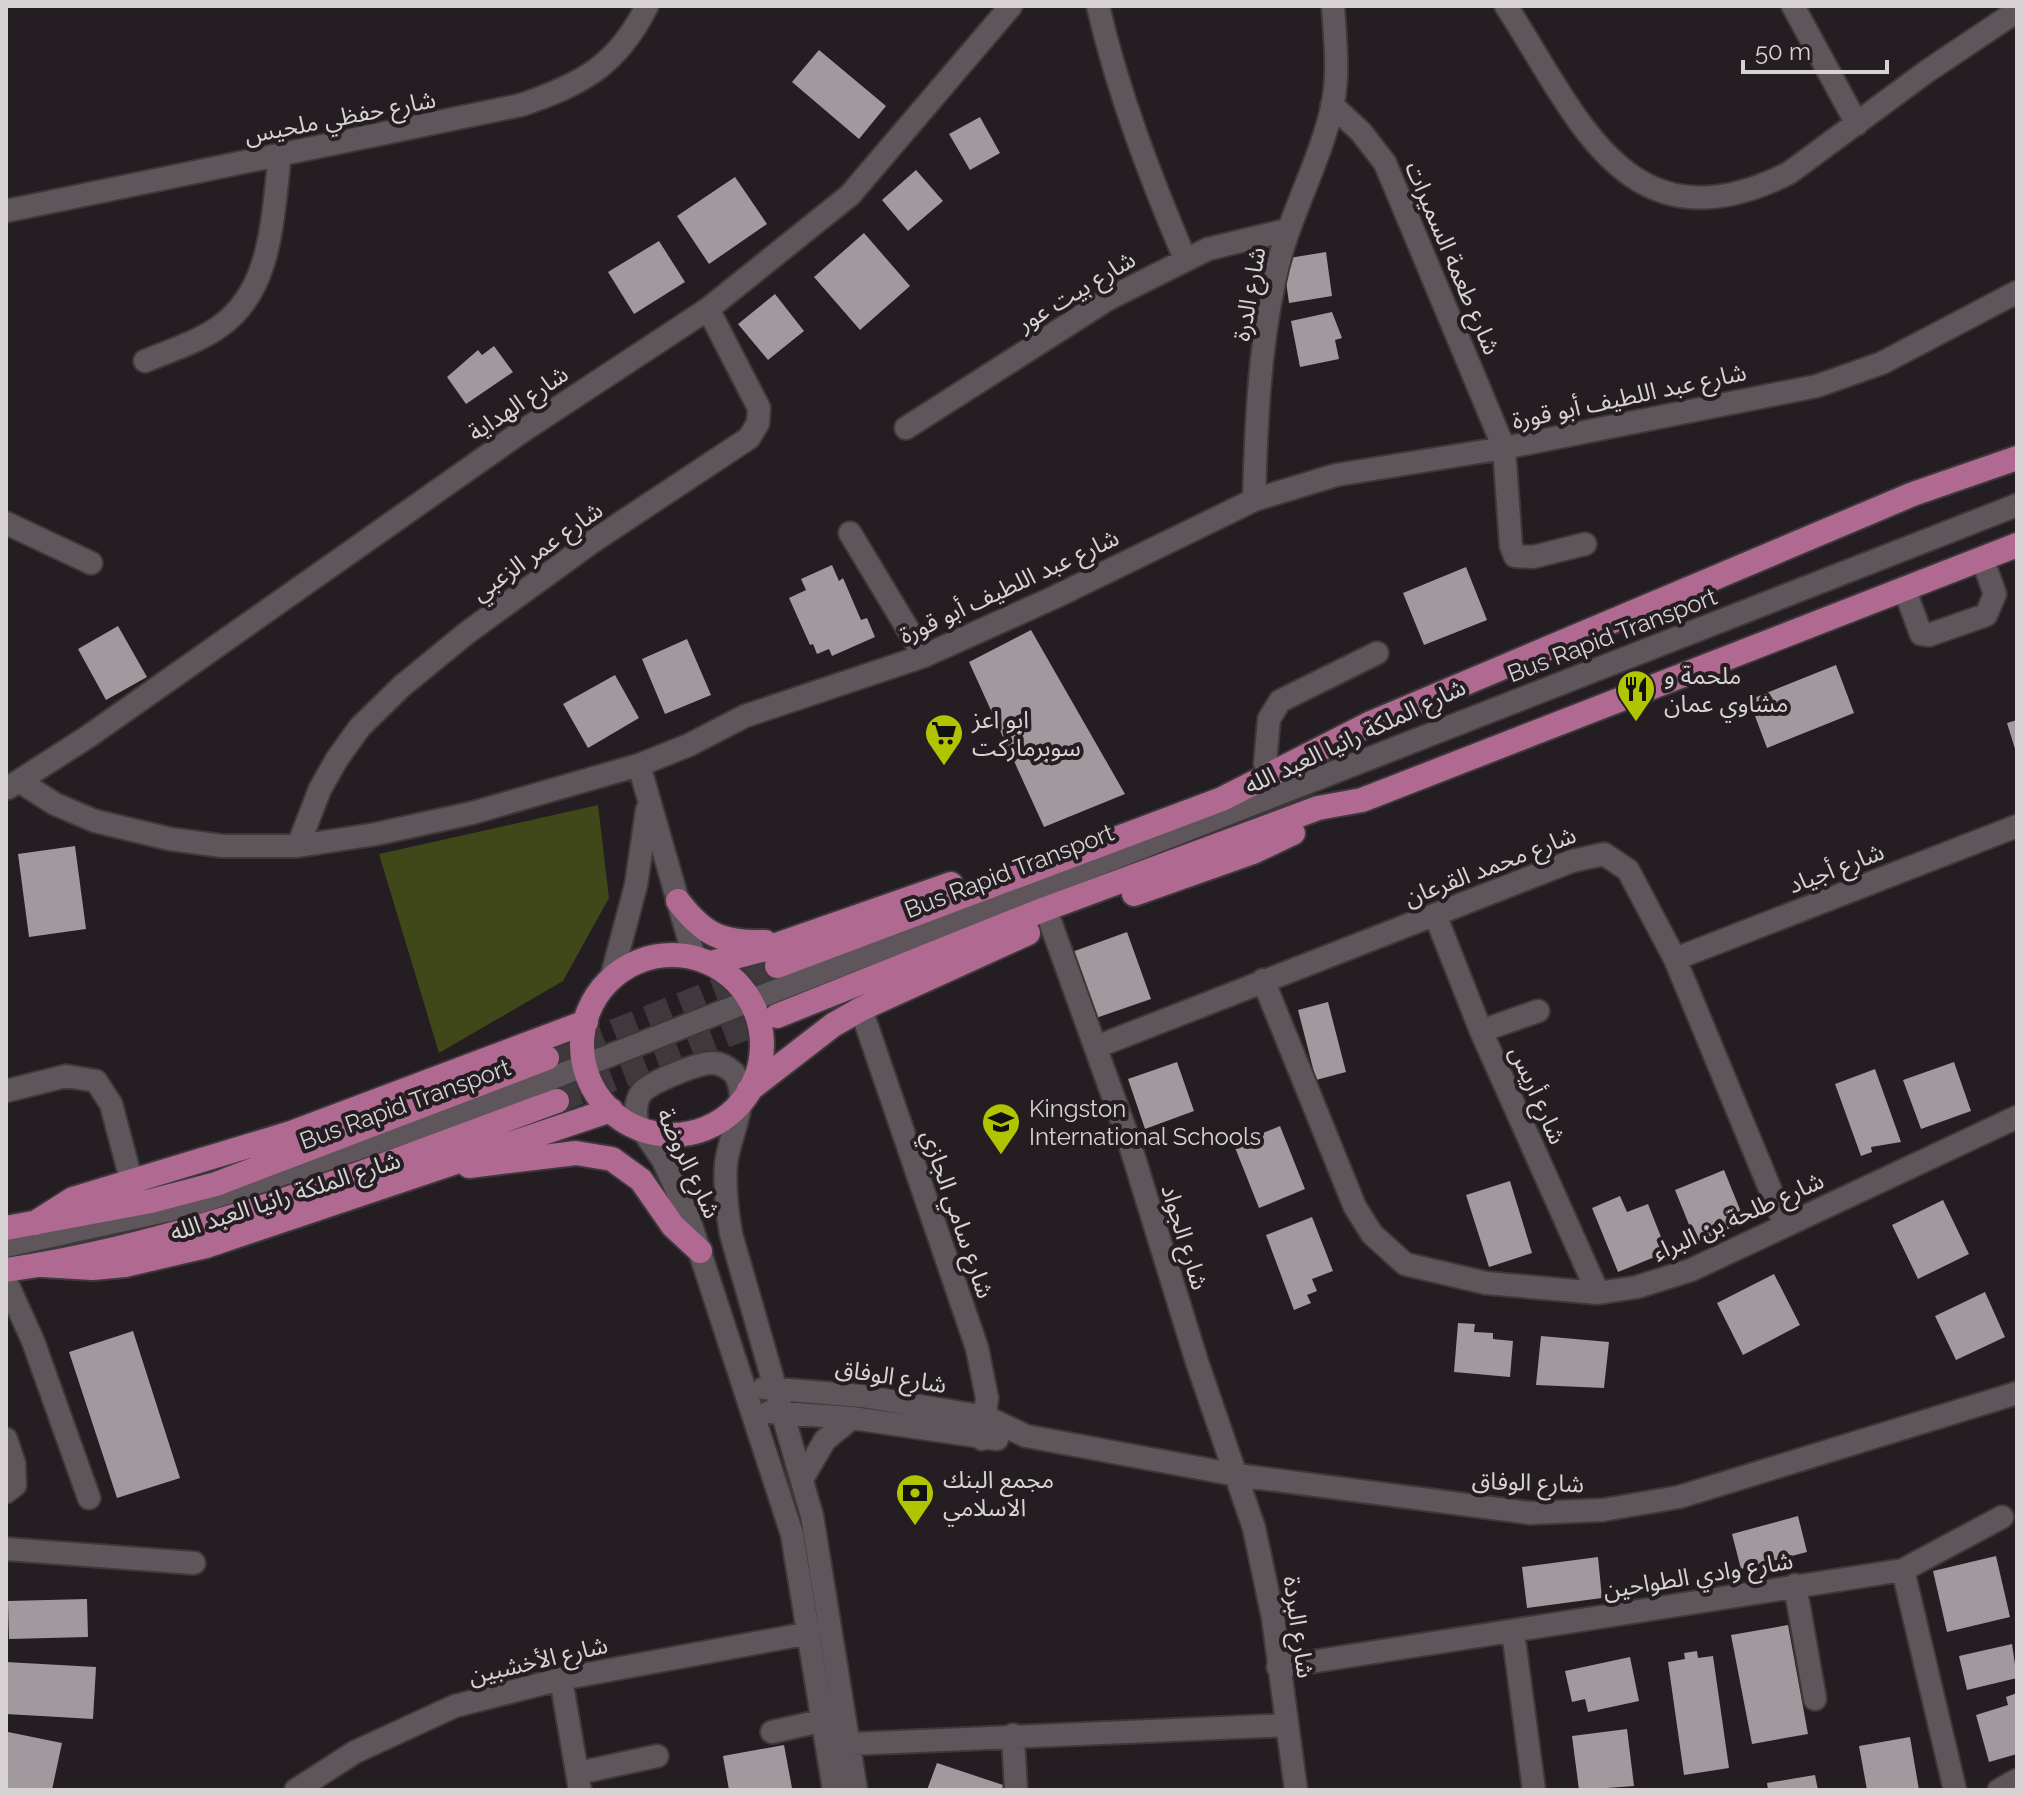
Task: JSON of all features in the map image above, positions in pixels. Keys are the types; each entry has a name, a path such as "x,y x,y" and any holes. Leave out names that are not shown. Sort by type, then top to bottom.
{"main road":[{"name":"شارع الملكة رانيا العبد الله","path":"777,966 1222,799 1371,723 1913,494 2017,458"},
{"name":"شارع الملكة رانيا العبد الله","path":"761,1008 1040,911 1318,808 1362,800 2017,545"},
{"path":"1362,800 1253,852 1051,924 861,1009 833,1025 719,1121 693,1132 667,1134 643,1129 611,1110 586,1070 586,1022 595,999 611,979 651,957 702,960 783,942 1043,851 1371,723"},
{"path":"678,901 701,929 713,935 748,943 783,942"},
{"path":"702,960 740,985 761,1008 762,1050 745,1096"},
{"path":"35,1223 73,1199 132,1183 372,1105 586,1022"},
{"name":"شارع الملكة رانيا العبد الله","path":"6,1228 151,1201 216,1184 547,1058"},
{"name":"شارع الملكة رانيا العبد الله","path":"6,1270 42,1265 166,1236 290,1198 557,1101"},
{"path":"42,1265 93,1268 125,1265 206,1246 611,1110"},
{"path":"439,1168 510,1164 576,1153 612,1159 641,1180 673,1226 700,1251"}],"street":[{"name":"شارع حفظي ملحيس","path":"6,211 452,121 560,91 606,65 638,25 647,6"},
{"name":"شارع الهداية","path":"12,785 89,736 521,432 708,309 850,195 1011,6"},
{"path":"1098,6 1111,59 1154,184 1185,259"},
{"path":"1332,105 1336,75 1333,6"},
{"path":"1506,6 1593,144 1623,170 1652,188 1714,198 1767,184 1825,150 2017,11"},
{"path":"1793,6 1857,124"},
{"name":"شارع الدرة","path":"1254,500 1263,362 1274,282 1287,230 1332,105"},
{"name":"شارع طعمة السميرات","path":"1332,105 1361,132 1385,163 1504,448 1511,546 1515,556 1533,557 1585,544"},
{"path":"145,361 217,329 242,309 258,281 269,239 280,156"},
{"name":"شارع بيت عور","path":"906,428 1108,299 1185,259 1249,238 1287,230"},
{"name":"شارع عبد اللطيف أبو قورة","path":"12,785 66,809 126,829 201,844 298,846 376,834 472,813 639,765 689,745 745,716 924,656 1055,597 1254,500 1336,475 1504,448 1817,386 1882,363 2017,292"},
{"name":"شارع عمر الزعبي","path":"298,846 320,789 337,759 360,727 402,686 468,632 592,542 749,438 758,423 759,408 708,309"},
{"name":"Bus Rapid Transport","path":"761,1008 2017,505"},
{"name":"Bus Rapid Transport","path":"6,1248 133,1220 238,1192 761,1008 2017,515"},
{"path":"10,529 91,563"},
{"path":"850,533 924,656"},
{"path":"1904,588 1921,634 1929,635 1986,615 1995,594 1982,558"},
{"path":"1265,764 1269,719 1280,701 1377,653"},
{"path":"639,765 678,901 702,960"},
{"path":"611,979 636,885 648,801"},
{"name":"شارع أجياد","path":"1675,959 2017,826"},
{"name":"شارع محمد القرعان","path":"1096,1047 1263,980 1436,917 1572,861 1604,854 1628,870 1675,959 1785,1225"},
{"name":"شارع أريس","path":"1436,917 1481,1031 1598,1293"},
{"name":"شارع الجواد","path":"1051,924 1096,1047 1237,1475"},
{"name":"شارع طلحة بن البراء","path":"1263,980 1355,1207 1372,1234 1393,1256 1422,1270 1486,1283 1598,1293 1637,1287 1691,1270 2017,1117"},
{"name":"شارع سامي الجازي","path":"861,1009 985,1375 986,1417 982,1439"},
{"path":"1481,1031 1538,1011"},
{"name":"شارع الروضة","path":"834,1790 825,1720 792,1534 700,1251 672,1177 637,1122 636,1103 647,1087 705,1064 716,1063 734,1073 745,1096 729,1144 725,1200 749,1304 816,1535 856,1790"},
{"path":"6,1091 66,1076 96,1081 111,1104 132,1183"},
{"path":"6,1281 33,1341 89,1498"},
{"name":"شارع الوفاق","path":"744,1388 862,1396 986,1417 1026,1436"},
{"name":"شارع الوفاق","path":"752,1411 852,1418 982,1439 1026,1436 1237,1475 1530,1513 1603,1510 1679,1497 2017,1393"},
{"path":"802,1479 825,1440 852,1418"},
{"path":"6,1439 14,1463 15,1485 6,1492"},
{"name":"شارع البردة","path":"1237,1475 1261,1553 1296,1790"},
{"path":"1955,1790 1903,1570 2002,1517"},
{"path":"6,1549 194,1563"},
{"name":"شارع وادي الطواحين","path":"1278,1667 1903,1570"},
{"path":"1795,1585 1815,1699"},
{"path":"1513,1632 1534,1790"},
{"name":"شارع الأخشبين","path":"296,1790 407,1725 455,1706 561,1679 810,1633"},
{"path":"561,1679 579,1782 657,1756"},
{"path":"772,1732 825,1720"},
{"path":"850,1744 1287,1725"},
{"path":"1013,1735 1016,1790"},
{"path":"1999,1790 2017,1780"}],"green space":[{"path":"598,805 609,898 563,981 439,1053 379,854"}],"building":[{"path":"819,50 886,106 859,139 792,82"},
{"path":"980,117 1000,153 970,170 949,134"},
{"path":"916,170 943,201 908,231 882,200"},
{"path":"735,177 767,224 709,264 677,216"},
{"path":"864,233 910,286 860,330 814,277"},
{"path":"659,241 685,282 634,314 608,272"},
{"path":"1326,252 1332,296 1289,303 1283,259"},
{"path":"775,294 804,331 768,360 738,324"},
{"path":"1332,312 1342,338 1335,340 1339,359 1300,367 1291,321"},
{"path":"494,346 513,372 466,404 447,377 478,350 482,355"},
{"path":"832,565 839,581 843,578 861,620 867,618 875,637 832,656 829,649 817,654 813,644 810,645 789,598 806,590 801,579"},
{"path":"1466,567 1487,620 1424,645 1403,593"},
{"path":"118,626 147,677 106,700 78,649"},
{"path":"1031,630 1125,794 1044,827 969,662"},
{"path":"687,639 711,695 665,714 642,659"},
{"path":"1836,665 1854,713 1767,748 1749,700"},
{"path":"615,675 639,718 588,748 563,704"},
{"path":"2017,720 2017,752 2016,752 2007,723"},
{"path":"75,846 86,929 29,937 18,854"},
{"path":"1127,932 1151,999 1096,1018 1072,952"},
{"path":"1328,1002 1346,1072 1316,1080 1298,1010"},
{"path":"1177,1062 1194,1111 1145,1129 1128,1079"},
{"path":"1954,1062 1971,1111 1921,1129 1903,1080"},
{"path":"1875,1069 1901,1142 1871,1147 1872,1152 1861,1156 1835,1084"},
{"path":"1280,1126 1305,1189 1259,1208 1234,1145"},
{"path":"1724,1170 1745,1222 1696,1242 1675,1190"},
{"path":"1510,1181 1532,1253 1489,1267 1466,1195"},
{"path":"1620,1196 1627,1212 1648,1204 1667,1252 1618,1272 1592,1208"},
{"path":"1943,1200 1969,1254 1918,1279 1892,1225"},
{"path":"1312,1217 1333,1271 1312,1279 1317,1291 1307,1295 1311,1303 1294,1310 1266,1235"},
{"path":"1774,1274 1800,1325 1743,1355 1717,1303"},
{"path":"1985,1292 2005,1337 1956,1360 1935,1316"},
{"path":"1458,1323 1475,1324 1474,1332 1493,1333 1493,1339 1513,1341 1510,1377 1454,1372"},
{"path":"133,1331 180,1478 117,1498 69,1352"},
{"path":"1541,1336 1609,1342 1604,1388 1536,1385"},
{"path":"1798,1516 1807,1552 1741,1569 1732,1534"},
{"path":"1996,1556 2010,1617 1947,1632 1933,1571"},
{"path":"1598,1557 1602,1598 1527,1608 1522,1567"},
{"path":"87,1599 88,1637 9,1639 8,1601"},
{"path":"1788,1625 1808,1734 1752,1744 1731,1635"},
{"path":"2012,1644 2017,1678 1967,1690 1959,1656"},
{"path":"1697,1651 1698,1658 1713,1656 1729,1768 1684,1775 1668,1662 1685,1659 1684,1653"},
{"path":"1630,1657 1639,1701 1588,1712 1585,1699 1572,1702 1565,1671"},
{"path":"6,1662 96,1667 93,1719 6,1714"},
{"path":"2017,1693 2017,1754 1989,1762 1976,1715 2008,1705 2006,1697"},
{"path":"1627,1729 1634,1786 1579,1790 1572,1736"},
{"path":"8,1732 62,1743 52,1790 6,1790"},
{"path":"1910,1737 1919,1790 1867,1790 1859,1746"},
{"path":"784,1745 792,1788 729,1790 723,1756"},
{"path":"937,1763 1003,1785 1002,1790 927,1790"},
{"path":"1815,1775 1818,1790 1768,1790 1767,1783"}],"tunnel":[{"path":"547,1058 777,966"},
{"path":"557,1101 777,1016"}],"place":[{"name":"ملحمة و مشاوي عمان","path":"1636,723"},
{"name":"ابو اعز سوبرماركت","path":"944,767"},
{"name":"Kingston International Schools","path":"1001,1156"},
{"name":"مجمع البنك الاسلامي","path":"915,1527"}]}
